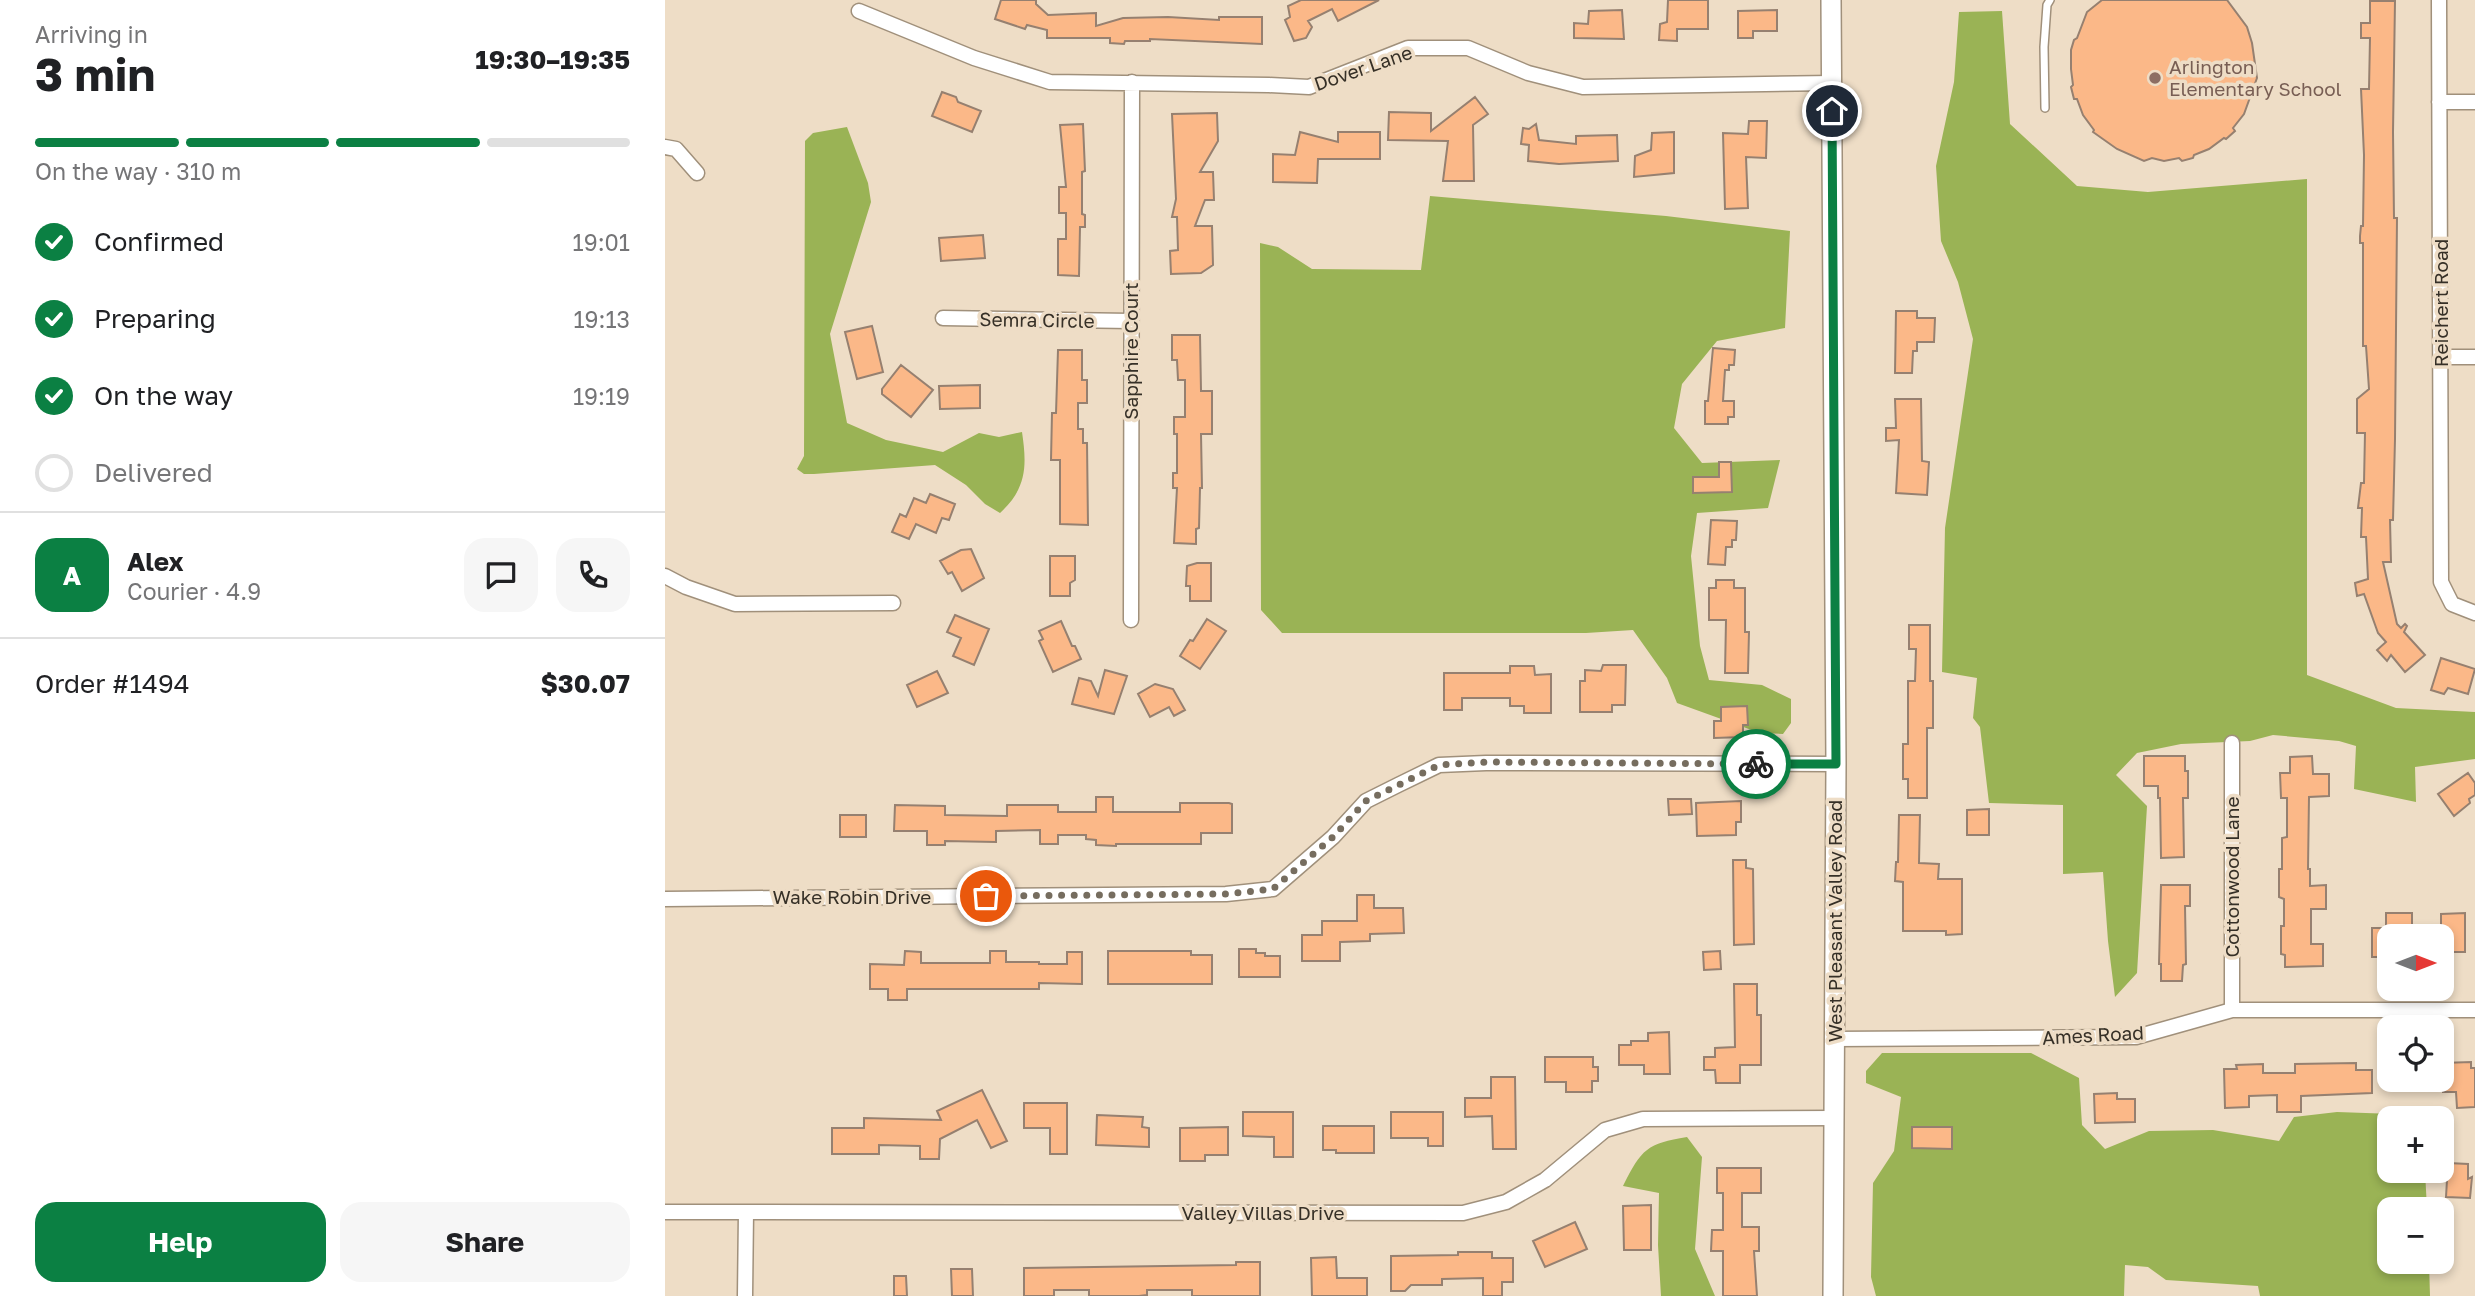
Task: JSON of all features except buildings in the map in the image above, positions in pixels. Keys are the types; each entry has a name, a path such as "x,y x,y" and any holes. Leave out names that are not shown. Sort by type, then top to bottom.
{"main road":[{"name":"West Pleasant Valley Road","path":"1831,0 1836,764 1833,1296"}],"street":[{"name":"Reichert Road","path":"2439,0 2441,582 2452,604 2475,613"},
{"name":"Dover Lane","path":"859,11 974,58 1050,82 1309,87 1408,48 1468,48 1528,74 1583,87 1832,83"},
{"name":"Sapphire Court","path":"1131,620 1132,82"},
{"path":"2439,103 2475,102"},
{"path":"665,147 676,149 697,173"},
{"name":"Semra Circle","path":"943,318 1131,321"},
{"path":"2441,357 2475,357"},
{"path":"665,576 686,587 736,604 894,603"},
{"name":"Cottonwood Lane","path":"2232,744 2232,1010"},
{"name":"Wake Robin Drive","path":"665,898 1226,894 1273,889 1333,837 1366,801 1439,765 1486,762 1836,764"},
{"name":"Ames Road","path":"1834,1040 2136,1037 2232,1010 2475,1010"},
{"name":"Valley Villas Drive","path":"665,1212 1463,1213 1506,1202 1545,1180 1605,1130 1643,1119 1834,1118"},
{"path":"745,1296 746,1212"}],"lane":[{"path":"2045,108 2043,47 2047,5 2050,0"}],"green space":[{"path":"2002,11 2010,124 2077,186 2148,192 2307,179 2307,675 2396,708 2475,712 2475,759 2415,767 2416,802 2354,789 2356,746 2339,741 2273,735 2250,741 2181,744 2137,753 2116,775 2147,806 2137,973 2115,997 2103,872 2063,874 2063,805 1989,803 1980,727 1973,718 1977,678 1942,672 1945,528 1973,339 1958,282 1941,241 1936,166 1954,82 1959,12"},
{"path":"847,127 868,183 871,202 830,334 847,423 886,440 943,452 979,433 999,437 1022,432 1023,476 1016,495 1000,513 985,504 966,485 935,465 814,474 804,474 797,469 804,456 805,141 813,133"},
{"path":"1430,196 1666,216 1790,231 1785,328 1717,341 1682,384 1674,428 1702,463 1780,460 1768,508 1697,513 1691,556 1700,646 1709,680 1762,685 1791,699 1791,723 1783,734 1760,733 1677,703 1667,678 1633,630 1586,633 1282,633 1261,610 1260,243 1278,247 1312,269 1421,270"},
{"path":"1882,1053 2031,1053 2079,1078 2082,1125 2105,1149 2149,1131 2213,1130 2279,1141 2294,1117 2337,1112 2377,1113 2377,1183 2426,1183 2426,1197 2377,1197 2377,1274 2429,1274 2430,1296 2260,1296 2258,1286 2166,1280 2148,1267 2125,1265 2124,1296 1876,1296 1871,1277 1873,1183 1894,1151 1901,1097 1866,1083 1866,1071"},
{"path":"1687,1137 1702,1157 1695,1249 1715,1296 1661,1296 1659,1193 1623,1186 1635,1163 1647,1150 1663,1142"}],"way so far":[{"path":"986,896 1226,894 1273,889 1333,837 1366,801 1439,765 1486,762 1756,764"}],"place":[{"name":"Arlington Elementary School","path":"2155,78"}],"route":[{"path":"1756,764 1836,764 1832,111"}]}
